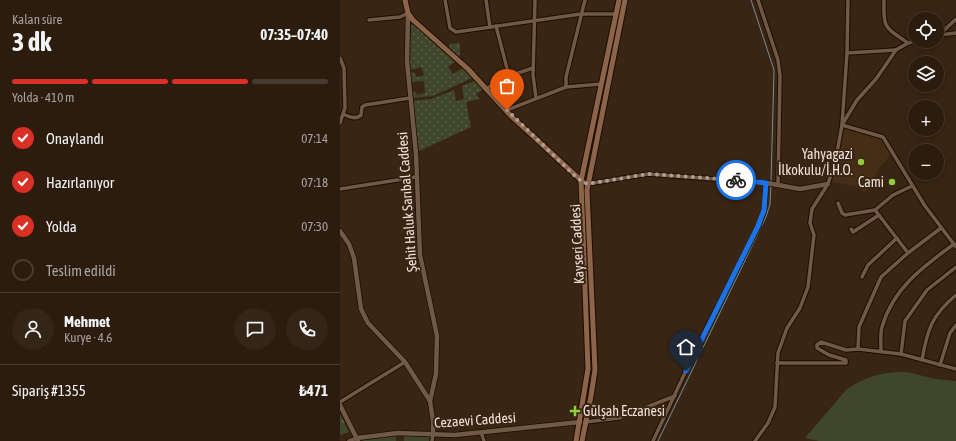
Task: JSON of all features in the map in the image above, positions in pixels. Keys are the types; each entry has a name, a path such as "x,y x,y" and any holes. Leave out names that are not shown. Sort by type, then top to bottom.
{"main road":[{"path":"405,0 408,13 487,88 507,110 581,181 587,184"},
{"name":"Kayseri Caddesi","path":"582,441 588,369 581,181 619,0"},
{"name":"Kayseri Caddesi","path":"576,441 591,396 595,362 587,184 625,0"}],"street":[{"path":"445,0 450,28 453,31 581,14 615,14"},
{"path":"486,0 490,27"},
{"path":"535,0 533,68 536,98"},
{"path":"566,87 566,76 581,14 586,0"},
{"path":"758,0 778,60 780,76 778,185"},
{"path":"756,441 768,424 775,407 778,353 787,328 800,308 808,287 814,235 810,223 812,209 828,184 836,158 842,125 847,53 848,0"},
{"path":"842,125 857,100 876,79 896,50 908,43 892,32 885,24 883,17 884,0"},
{"path":"369,20 400,17 408,13"},
{"name":"Şehit Haluk Sarıbal Caddesi","path":"408,13 407,61 416,154 420,256 437,336 436,374 430,401 433,434"},
{"path":"944,31 956,20"},
{"path":"496,26 509,76"},
{"path":"944,35 956,33"},
{"path":"847,53 896,50"},
{"path":"340,58 344,68 345,108 340,122"},
{"path":"487,88 509,76 533,68"},
{"path":"507,110 566,87 601,84"},
{"path":"343,114 352,118 358,118 361,115 362,107 365,105 410,98"},
{"path":"842,125 883,138 912,186 955,246 916,272 895,298 882,327 880,351"},
{"path":"587,184 648,174 767,183 800,189 828,184"},
{"path":"340,189 416,177"},
{"path":"654,441 698,345 758,226 764,210 767,183"},
{"path":"838,203 842,213 845,215 875,210 893,195 912,186"},
{"path":"875,210 908,253"},
{"path":"851,229 853,232 879,215"},
{"path":"858,349 859,327 881,277 908,253 941,228"},
{"path":"340,231 349,244 354,258 361,309 368,323 404,362 430,401"},
{"path":"862,277 868,265 897,238"},
{"path":"901,354 905,321 927,290 956,267"},
{"path":"922,360 926,335 941,308 956,295"},
{"path":"940,365 950,333 956,325"},
{"path":"777,363 845,364 847,362 846,360 829,355 817,348 817,345 823,343 846,350 858,349 901,354 956,369"},
{"path":"340,402 404,362"},
{"path":"583,422 619,418 675,396"},
{"path":"340,405 357,439"},
{"name":"Cezaevi Caddesi","path":"349,441 398,433 454,435 583,422"},
{"path":"481,432 484,441"},
{"path":"432,441 433,434"}],"shaded area":[{"name":"Yahyagazi İlkokulu/İ.H.O.","path":"848,128 881,139 890,155 879,169 866,192 857,187 832,182 843,129"}],"green space":[{"path":"411,24 456,61 448,67 453,74 463,68 472,75 472,78 433,96 412,98 411,91 416,92 417,95 425,93 424,81 411,82 410,71 417,77 424,75 421,67 410,70"},
{"path":"460,43 459,56 449,48 450,44"},
{"path":"477,80 484,89 476,94 479,99 466,102 471,127 419,151 412,101 431,99 454,90 456,101 464,99 462,86"},
{"path":"907,372 935,379 956,381 956,441 819,441 805,438 846,390 853,385 867,378 882,374"},
{"path":"340,414 349,432 340,435"},
{"path":"396,435 396,441 362,441 363,439"},
{"path":"404,435 430,437 430,441 404,441"}],"waterway":[{"path":"751,0 774,70 771,182"},
{"path":"658,441 766,217 770,204 771,185"}],"way so far":[{"path":"507,110 511,116 524,126 577,178 587,184 614,178 648,174 736,180"}],"place":[{"name":"Yahyagazi İlkokulu/İ.H.O.","path":"861,162"},
{"name":"Cami","path":"892,182"},
{"name":"Gülşah Eczanesi","path":"575,411"}],"route":[{"path":"686,371 748,249 764,210 766,183 736,180"}]}
